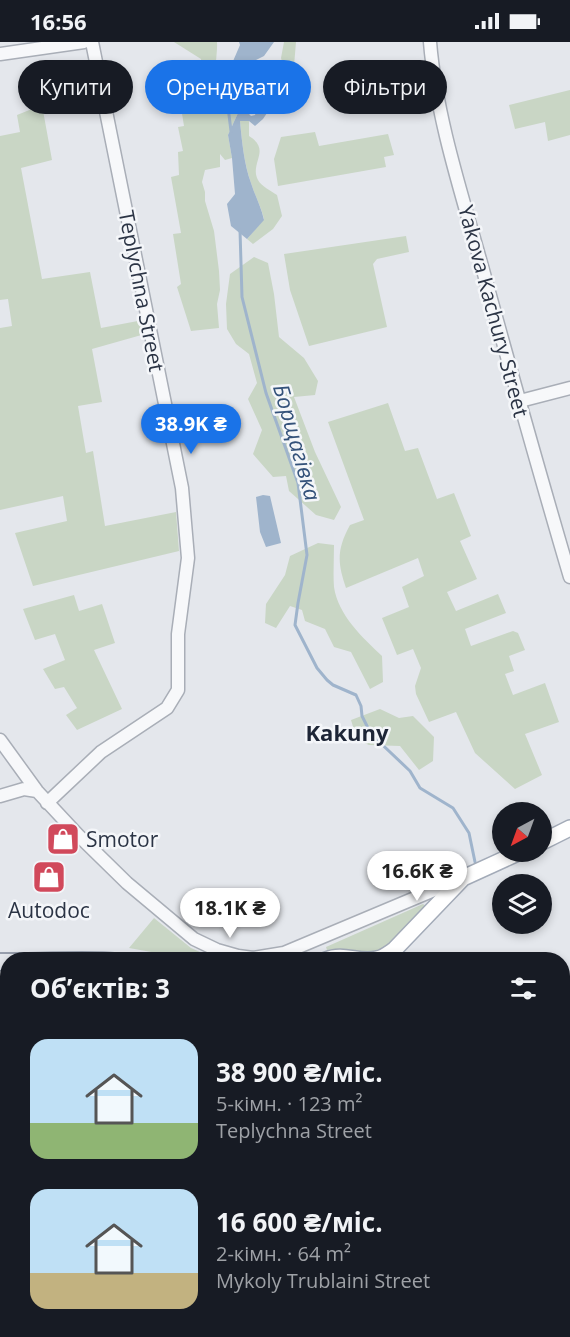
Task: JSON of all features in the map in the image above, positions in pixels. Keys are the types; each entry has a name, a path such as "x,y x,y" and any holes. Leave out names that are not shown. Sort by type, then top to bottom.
{"main road":[{"path":"552,837 570,828"},
{"path":"394,952 463,878 498,862"}],"street":[{"path":"0,54 84,42"},
{"name":"Teplychna Street","path":"47,803 101,752 167,708 178,690 178,634 188,558 182,488 92,42"},
{"name":"Yakova Kachury Street","path":"429,42 433,75 459,184 570,577"},
{"path":"520,401 570,388"},
{"path":"0,740 47,803 127,883 194,939 205,946 225,952"},
{"path":"0,796 24,789 37,791"},
{"path":"286,952 463,878"}],"green space":[{"path":"174,42 217,42 216,60 201,59"},
{"path":"284,42 296,42 294,60 282,60"},
{"path":"570,90 570,135 548,141 545,122 515,129 509,105"},
{"path":"44,114 52,160 21,168 42,279 90,272 101,328 143,320 145,334 92,349 102,402 78,406 86,453 93,451 105,526 176,512 179,551 33,586 15,533 67,521 63,496 0,510 0,328 12,326 8,299 0,300 0,136 20,132 17,115"},
{"path":"182,114 238,114 228,135 232,158 225,160 220,154 220,167 205,170 202,182 214,231 219,271 220,290 217,304 219,328 191,331 177,287 181,284 173,234 181,233 171,177 179,175 178,152 183,151 178,127 184,126"},
{"path":"240,121 249,121 249,136 256,141 260,152 256,168 258,180 277,195 282,216 273,229 253,244 247,239 264,219 247,168"},
{"path":"315,132 319,146 388,134 394,155 384,157 386,167 278,186 274,159 281,137"},
{"path":"406,236 409,252 377,259 373,264 387,327 309,346 290,290 284,254"},
{"path":"254,257 268,263 279,337 304,358 318,381 315,395 294,397 315,452 341,507 334,520 316,515 289,491 286,476 273,477 253,454 262,430 248,399 257,383 249,354 236,344 227,329 226,304 230,274"},
{"path":"388,403 405,451 418,448 437,499 454,493 471,536 460,541 477,579 447,592 456,611 498,594 506,613 465,629 471,646 513,631 518,633 525,650 509,656 514,671 505,674 513,695 545,683 559,722 525,734 542,775 515,789 475,753 456,712 429,722 416,694 415,686 421,668 413,649 397,655 382,618 409,607 402,587 424,576 418,558 346,588 340,563 343,541 350,525 364,520 328,422"},
{"path":"318,543 334,545 336,597 352,625 382,656 383,682 370,689 351,652 334,647 325,629 305,621 302,610 290,606 276,628 265,623 266,604 285,575 290,556"},
{"path":"74,595 79,611 102,604 115,643 94,650 122,709 77,730 66,715 77,708 64,687 55,689 43,669 65,660 55,634 35,640 23,609"},
{"path":"380,709 399,718 413,716 434,737 433,761 419,770 400,746 369,745 357,740 351,720"},
{"path":"423,904 426,906 408,925 380,949 373,951 327,950 326,947"},
{"path":"154,918 191,948 200,952 151,952 129,948"}],"water":[{"path":"239,42 274,42 264,56 256,60 234,60 240,45"},
{"path":"238,114 251,116 266,114 255,126 249,121 240,121 247,168 264,220 247,239 231,226 227,204 235,194 228,135"},
{"path":"270,496 281,543 266,547 260,532 256,497"}],"waterway":[{"name":"Борщагівка","path":"229,114 231,131"},
{"name":"Борщагівка","path":"240,230 242,297 266,393 298,483 307,555 295,625 317,668 327,680 356,695 362,716 371,734 410,771 420,788 453,808 469,833 475,862"}],"place":[{"name":"Smotor","path":"63,839"},
{"name":"Autodoc","path":"49,877"}],"district":[{"name":"Kakuny","path":"347,732"}]}
